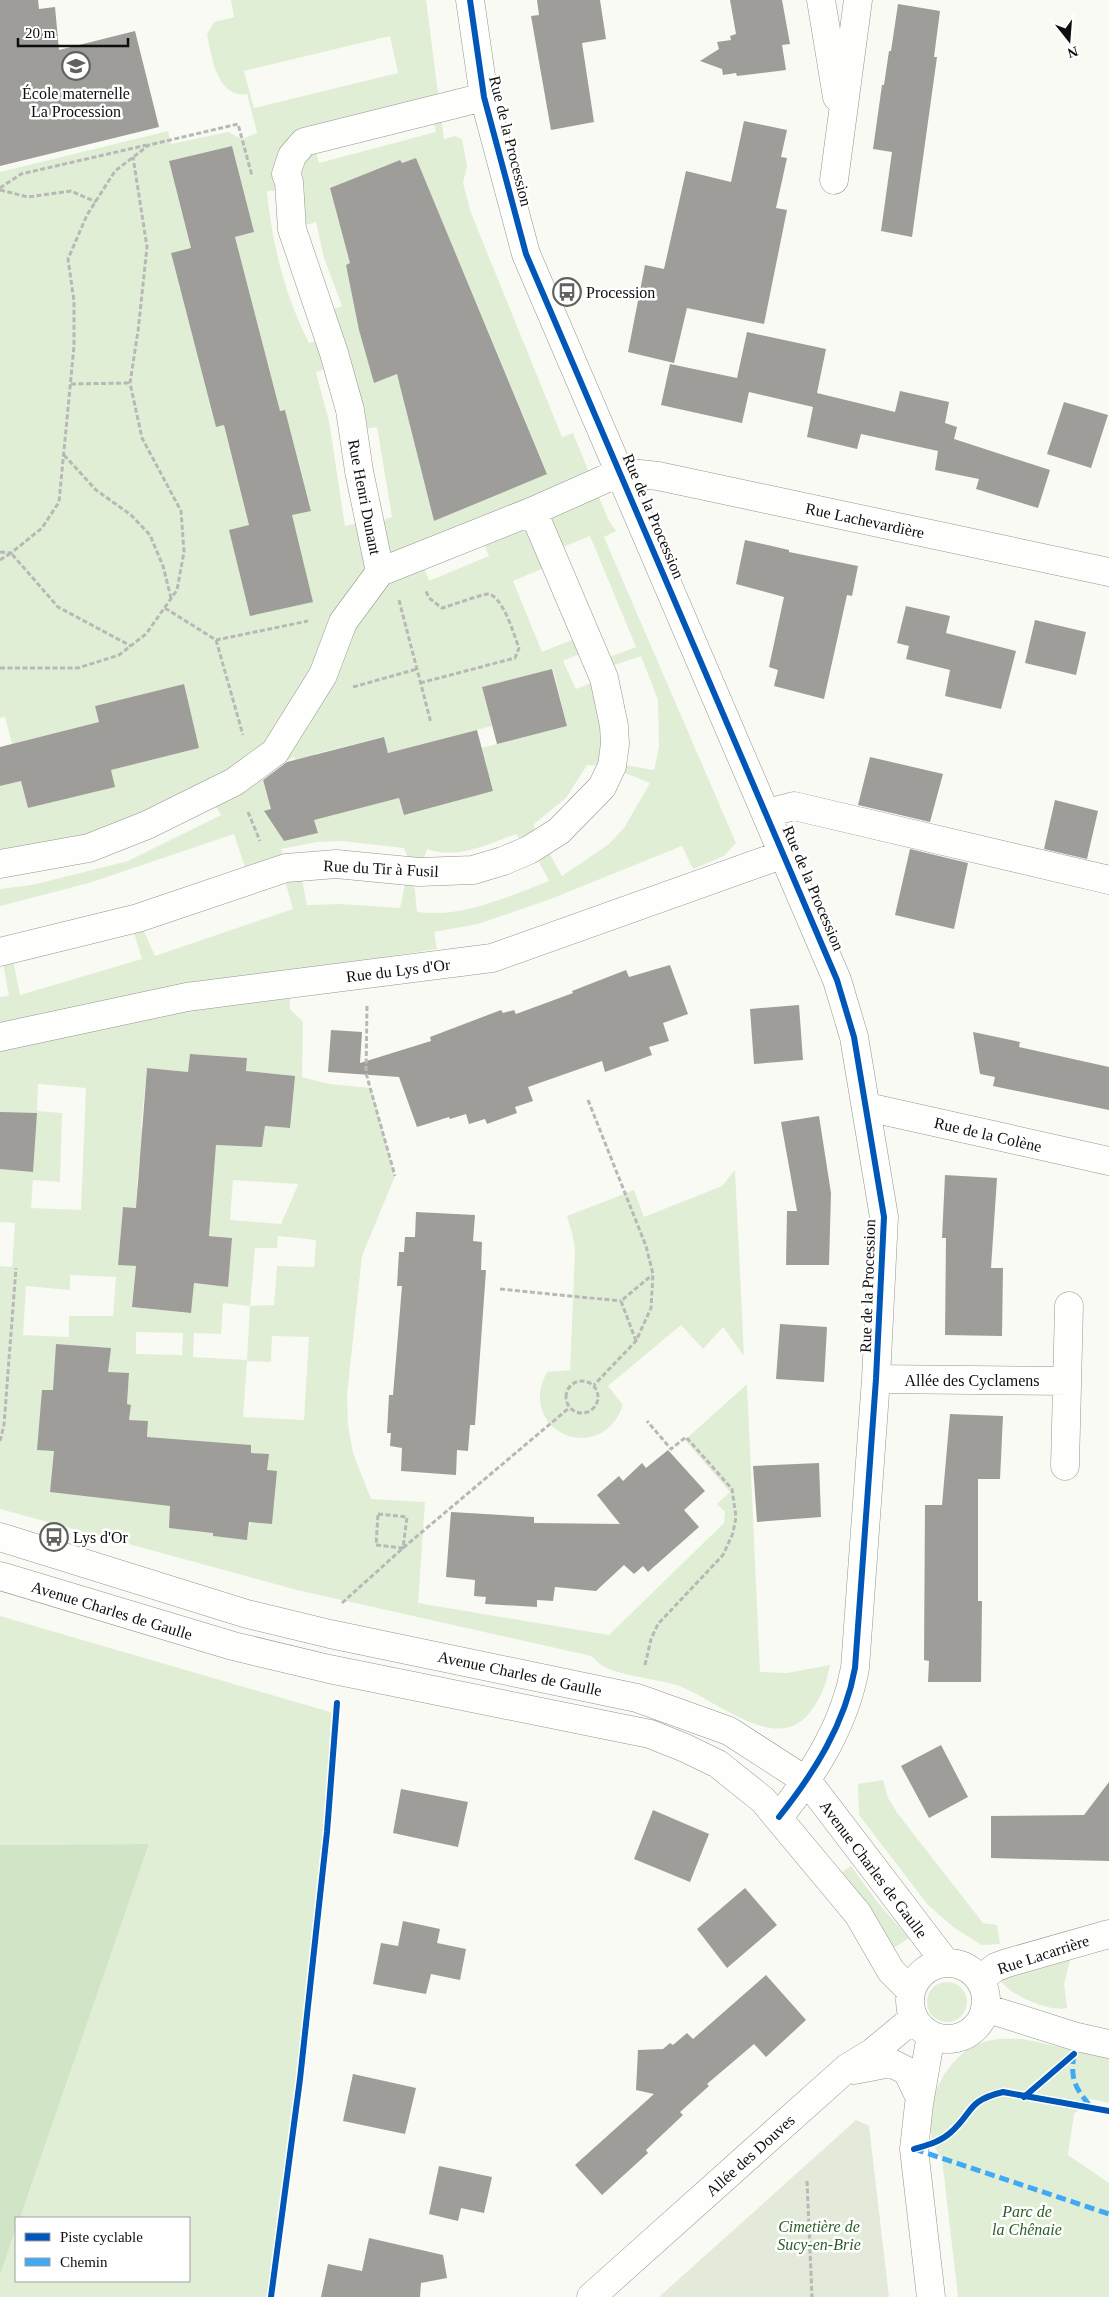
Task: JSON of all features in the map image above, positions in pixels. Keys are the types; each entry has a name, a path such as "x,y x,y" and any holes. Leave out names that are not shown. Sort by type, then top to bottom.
{"street":[{"name":"Rue de la Procession","path":"470,0 484,97 526,254 837,980 854,1037 867,1107 884,1217 876,1379 853,1676 850,1694 838,1723 808,1782 780,1817"},
{"path":"821,0 841,123"},
{"path":"834,180 858,0"},
{"path":"286,174 292,156 304,142 484,97"},
{"name":"Rue Henri Dunant","path":"0,864 89,848 147,825 243,775 275,752 323,675 343,622 380,572 358,471 350,410 334,352 292,229 289,182 286,174"},
{"path":"380,572 533,511 621,472"},
{"name":"Rue Lachevardière","path":"621,472 658,476 1109,572"},
{"name":"Rue du Tir à Fusil","path":"0,952 138,918 299,865 336,864 420,872 473,870 503,861 543,842 559,832 602,788 612,768 615,744 610,701 604,678 533,511"},
{"path":"767,813 794,806 1109,880"},
{"name":"Rue du Lys d'Or","path":"0,1037 188,997 492,958 784,854"},
{"name":"Rue de la Colène","path":"867,1107 1109,1161"},
{"path":"1065,1466 1069,1306"},
{"name":"Allée des Cyclamens","path":"876,1379 1067,1381"},
{"name":"Avenue Charles de Gaulle","path":"0,1536 247,1614 330,1634 637,1698 729,1731 808,1782 946,1963"},
{"name":"Avenue Charles de Gaulle","path":"0,1576 233,1646 329,1669 650,1734 686,1748 718,1764 751,1790 780,1817 858,1914 891,1971 911,1992"},
{"name":"Rue Lacarrière","path":"980,1979 996,1967 1109,1934"},
{"path":"922,2027 948,2039 965,2035 978,2024 985,2008 986,1994 980,1979 965,1966 946,1963 934,1965 924,1971 916,1980 911,1992 910,2005 922,2027 920,2098 914,2149 931,2297"},
{"path":"985,2008 1077,2037 1109,2044"},
{"name":"Allée des Douves","path":"591,2297 842,2072 873,2052 922,2027"},
{"path":"842,2072 891,2063 907,2071 920,2098"}],"path":[{"path":"0,189 21,174 238,124 252,176 286,174"},
{"path":"0,560 42,528 59,502 74,346 74,301 68,259 96,202 115,171 149,145"},
{"path":"0,668 78,668 119,656 146,634 177,590 184,552 181,511 142,438 130,383 138,331 147,246 133,157"},
{"path":"0,189 28,197 71,191 96,202"},
{"path":"70,384 130,383"},
{"path":"64,455 96,490 131,515 150,535 163,566 171,599"},
{"path":"0,552 11,553 58,607 131,646"},
{"path":"408,561 429,598 442,608 487,594 494,597 503,608 519,648 515,658 420,683"},
{"path":"398,593 430,723"},
{"path":"165,608 216,640 313,620 343,622"},
{"path":"216,640 243,775 274,872"},
{"path":"367,973 366,1073 395,1176"},
{"path":"588,1100 646,1246 652,1274 651,1308 636,1341 594,1385"},
{"path":"0,1441 4,1425 16,1268"},
{"path":"500,1289 621,1301 652,1274"},
{"path":"621,1301 636,1341"},
{"path":"578,1380 586,1380 594,1385 598,1393 598,1401 593,1409 585,1413 577,1413 569,1408 565,1400 566,1392 570,1385 578,1380"},
{"path":"340,1606 344,1599 402,1548 569,1408"},
{"path":"643,1673 651,1639 658,1624 723,1555 733,1533 736,1517 732,1489 686,1437 671,1449 647,1421"},
{"path":"378,1514 406,1517 402,1548 376,1545 378,1514"},
{"path":"807,2182 812,2297"}],"green space":[{"path":"231,0 426,0 444,139 455,136 462,139 467,166 463,183 471,213 562,437 573,433 608,519 616,531 604,537 736,843 724,856 693,869 682,846 548,900 478,924 434,932 437,949 289,972 290,1009 303,1022 302,1077 329,1084 371,1088 395,1176 362,1256 347,1395 348,1425 353,1453 371,1499 425,1502 418,1603 609,1635 724,1523 725,1512 717,1504 730,1492 685,1440 747,1384 760,1672 787,1673 830,1665 818,1701 804,1719 790,1727 774,1728 757,1725 676,1685 609,1669 591,1656 297,1590 0,1509 0,1266 12,1267 15,1223 0,1222 0,997 9,996 1,952 11,950 20,995 142,959 130,920 138,918 155,956 293,909 282,870 249,880 234,834 89,883 0,906 0,889 32,885 128,861 221,815 209,795 0,864 0,786 21,781 28,808 114,787 111,770 199,748 183,684 95,706 99,722 12,744 5,717 0,718 0,172 168,131 171,144 228,132 242,139 257,133 247,94 237,94 229,90 217,74 207,34 214,22 234,17","holes":["390,36 398,73 254,108 244,71","431,109 436,132 319,163 313,140","232,146 253,232 235,237 280,411 285,410 311,510 249,525 224,425 216,427 171,253 191,248 169,161","416,158 547,473 434,521 405,406 405,371 374,382 346,265 361,258 341,228 330,188 399,160 402,163","289,190 292,229 316,222 324,258 342,306 321,314 328,338 309,343 286,288 272,230 267,191","337,365 352,431 377,427 392,517 370,525 369,520 345,526 329,421 316,372","479,532 489,556 429,581 420,556","590,536 636,647 597,662 600,670 641,656 658,700 659,747 654,770 613,763 604,678 576,689 563,661 591,649 559,577 584,635 542,652 513,581 554,564 549,553","553,669 567,726 482,748 493,791 404,815 399,798 330,815 315,754 383,737 388,753 492,726 482,687","294,757 318,833 284,841 264,812 293,802 267,796 261,774","587,765 612,766 612,768 650,783 624,828 609,844 562,876 543,842 537,845 534,824 566,798","516,834 529,850 532,849 549,881 468,909 451,912 417,912 413,871 419,872 427,849 438,852 461,852","342,841 404,848 413,871 408,870 400,908 341,904 307,905 299,865 286,868 281,849 317,842","190,1054 247,1058 246,1076 269,1073 294,1076 290,1128 265,1126 262,1147 216,1145 210,1222 206,1235 232,1238 227,1287 194,1283 190,1313 132,1307 136,1266 118,1265 123,1207 142,1208 143,1187 137,1187 139,1161 163,1162 168,1129 141,1127 147,1068 188,1072","38,1084 86,1088 81,1210 31,1208 33,1180 60,1182 62,1113 37,1111","233,1180 298,1185 281,1224 230,1220","278,1236 316,1240 314,1267 277,1266 274,1305 250,1306 255,1248 277,1248","70,1275 116,1277 113,1316 69,1316 69,1337 23,1335 26,1286 70,1290","223,1303 250,1306 247,1360 193,1357 194,1333 221,1334","136,1332 183,1333 182,1355 136,1354","272,1336 309,1337 304,1420 243,1417 247,1361 271,1362","56,1344 110,1348 108,1372 129,1374 127,1404 131,1405 129,1420 148,1422 146,1450 194,1441 251,1445 251,1453 268,1455 267,1466 247,1539 213,1536 213,1533 170,1506 54,1451 42,1390 59,1391 55,1369"]},
{"path":"735,1170 744,1356 723,1327 703,1349 681,1325 608,1386 623,1405 612,1424 597,1435 581,1438 565,1434 551,1425 542,1411 540,1393 547,1372 570,1370 575,1249 567,1216 634,1190 644,1217 722,1186"},
{"path":"0,1616 337,1714 300,2079 271,2297 0,2297 0,2275 15,2231 15,2282 190,2282 190,2217 20,2217 149,1844 0,1845"},
{"path":"883,1780 888,1798 898,1814 983,1923 997,1925 1000,1944 982,1945 953,1927 928,1905 859,1815 858,1784"},
{"path":"149,1844 20,2217 15,2217 15,2231 0,2275 0,1845"},
{"path":"851,1866 878,1903 909,1938 892,1949 841,1873"},
{"path":"1067,1955 1070,1961 1064,1984 1067,2008 1051,2008 1031,2002 1013,1992 1001,1981 1004,1975"},
{"path":"943,1982 951,1982 958,1985 964,1991 967,2002 964,2013 958,2019 951,2022 943,2022 936,2019 930,2013 927,2006 927,1998 930,1991 936,1985"},
{"name":"Parc de la Chênaie","path":"1023,2039 1109,2058 1109,2103 1090,2099 1074,2114 1068,2155 1109,2183 1109,2297 958,2297 942,2159 935,2149 930,2126 935,2094 951,2065 963,2053 977,2045 992,2040"},
{"name":"Cimetière de Sucy-en-Brie","path":"856,2120 869,2126 889,2297 659,2297"}],"building":[{"name":"École maternelle La Procession","path":"0,0 38,0 39,9 55,7 59,50 135,31 159,127 0,166"},
{"path":"537,0 600,0 606,39 582,43 594,122 551,130 531,16 539,15"},
{"path":"730,0 782,0 790,44 782,45 786,70 737,76 736,73 723,75 722,69 700,61 719,49 717,42 731,40 730,36 736,34"},
{"path":"898,4 940,11 934,57 937,57 912,237 881,231 892,152 873,149 882,85 884,85 889,51 891,51"},
{"path":"744,121 787,130 781,157 787,158 776,208 787,210 764,324 687,308 674,363 628,352 645,265 664,269 686,171 731,182"},
{"path":"232,146 254,232 235,237 280,411 285,410 311,511 292,515 313,602 250,616 229,530 249,525 224,425 216,427 171,253 191,248 169,161"},
{"path":"416,158 547,474 434,521 397,374 374,383 359,330 346,265 350,263 330,188 400,160 402,163"},
{"path":"747,332 826,349 817,393 895,412 900,391 949,402 945,423 957,427 954,439 1050,470 1038,508 976,489 979,479 935,470 938,451 861,434 857,449 807,437 813,407 749,392 742,423 661,405 670,364 737,378"},
{"path":"1064,402 1108,415 1091,468 1047,454"},
{"path":"745,540 789,550 789,552 858,566 852,596 847,595 824,699 774,686 778,670 769,667 784,597 736,584"},
{"path":"906,606 950,616 946,633 1016,651 1001,709 945,696 950,670 906,659 909,646 897,643"},
{"path":"1035,620 1086,632 1076,675 1025,663"},
{"path":"552,669 567,726 497,744 482,687"},
{"path":"184,684 199,748 111,770 115,787 28,808 21,781 0,786 0,747 99,722 95,706"},
{"path":"477,730 493,791 404,815 399,798 314,820 318,833 284,841 264,811 271,809 263,780 287,762 384,737 388,753"},
{"path":"870,757 943,774 930,822 858,805"},
{"path":"1055,800 1098,811 1087,859 1044,849"},
{"path":"910,849 968,863 954,929 895,915"},
{"path":"670,965 688,1014 663,1023 669,1041 649,1047 652,1055 605,1072 602,1061 528,1087 533,1101 515,1107 517,1113 487,1124 485,1119 469,1124 466,1114 417,1127 399,1077 328,1072 331,1030 362,1032 360,1063 431,1041 430,1037 501,1010 503,1013 514,1010 516,1014 573,993 572,991 626,970 629,977"},
{"path":"799,1005 803,1060 754,1064 750,1009"},
{"path":"973,1032 1020,1042 1019,1047 1109,1067 1109,1110 993,1086 995,1077 980,1074"},
{"path":"190,1054 247,1058 246,1071 295,1076 290,1128 265,1126 262,1147 216,1145 209,1236 232,1238 228,1287 194,1283 191,1313 132,1307 136,1266 118,1265 123,1207 136,1208 147,1068 188,1072"},
{"path":"0,1112 37,1113 33,1172 0,1169"},
{"path":"819,1116 831,1193 829,1265 786,1265 787,1211 797,1211 781,1122"},
{"path":"945,1175 997,1178 991,1268 1003,1268 1002,1336 945,1335 946,1238 942,1238"},
{"path":"416,1212 475,1215 473,1241 482,1242 481,1270 486,1270 475,1425 470,1425 468,1451 457,1450 456,1475 401,1471 402,1448 390,1446 391,1433 387,1433 389,1395 393,1395 402,1286 397,1286 399,1252 404,1252 405,1237 415,1237"},
{"path":"780,1324 827,1327 824,1382 776,1379"},
{"path":"56,1344 111,1348 108,1372 129,1373 127,1404 131,1405 129,1420 148,1421 147,1437 251,1445 251,1453 269,1454 267,1470 277,1471 272,1524 249,1522 247,1540 213,1536 213,1533 169,1528 170,1506 50,1492 54,1451 37,1450 42,1390 53,1390"},
{"path":"950,1414 1003,1416 1000,1479 978,1479 978,1601 982,1601 981,1682 928,1682 929,1661 924,1660 925,1505 942,1505"},
{"path":"668,1450 705,1491 684,1510 699,1527 648,1572 643,1566 634,1574 624,1565 596,1591 555,1587 553,1601 537,1600 537,1607 485,1604 486,1597 474,1596 475,1580 446,1577 451,1512 534,1517 534,1523 620,1524 597,1495 619,1476 623,1481 642,1463 646,1468"},
{"path":"819,1463 821,1517 757,1522 753,1466"},
{"path":"941,1745 968,1797 929,1818 901,1766"},
{"path":"1109,1782 1109,1861 991,1858 991,1816 1084,1815"},
{"path":"401,1789 468,1802 458,1847 393,1833"},
{"path":"653,1810 709,1834 690,1882 634,1859"},
{"path":"745,1888 777,1925 727,1968 697,1929"},
{"path":"403,1921 440,1929 437,1943 466,1949 460,1980 431,1974 426,1994 373,1984 381,1943 398,1946"},
{"path":"766,1975 806,2020 766,2057 754,2044 707,2084 709,2086 680,2112 683,2115 646,2150 648,2153 602,2195 575,2165 654,2094 636,2090 638,2050 663,2049 670,2043 673,2045 687,2033 693,2039"},
{"path":"353,2074 416,2088 405,2134 343,2121"},
{"path":"439,2166 492,2177 484,2213 461,2208 458,2221 429,2214"},
{"path":"369,2238 443,2255 447,2278 421,2283 420,2297 321,2297 328,2264 362,2271"}],"marked path":[{"path":"1074,2054 1073,2077 1081,2095 1092,2108"},
{"path":"914,2149 1109,2214"}],"cycle path":[{"path":"470,0 484,97 526,254 837,980 854,1037 884,1217 876,1379 855,1668 844,1709 836,1728 816,1765 779,1817"},
{"path":"271,2297 300,2079 327,1832 337,1703"},
{"path":"1024,2097 1074,2054"},
{"path":"914,2149 942,2139 958,2126 976,2103 991,2095 1003,2092 1109,2111"}],"place":[{"name":"École maternelle La Procession","path":"76,66"},
{"name":"Procession","path":"567,292"},
{"name":"Lys d'Or","path":"54,1537"}]}
